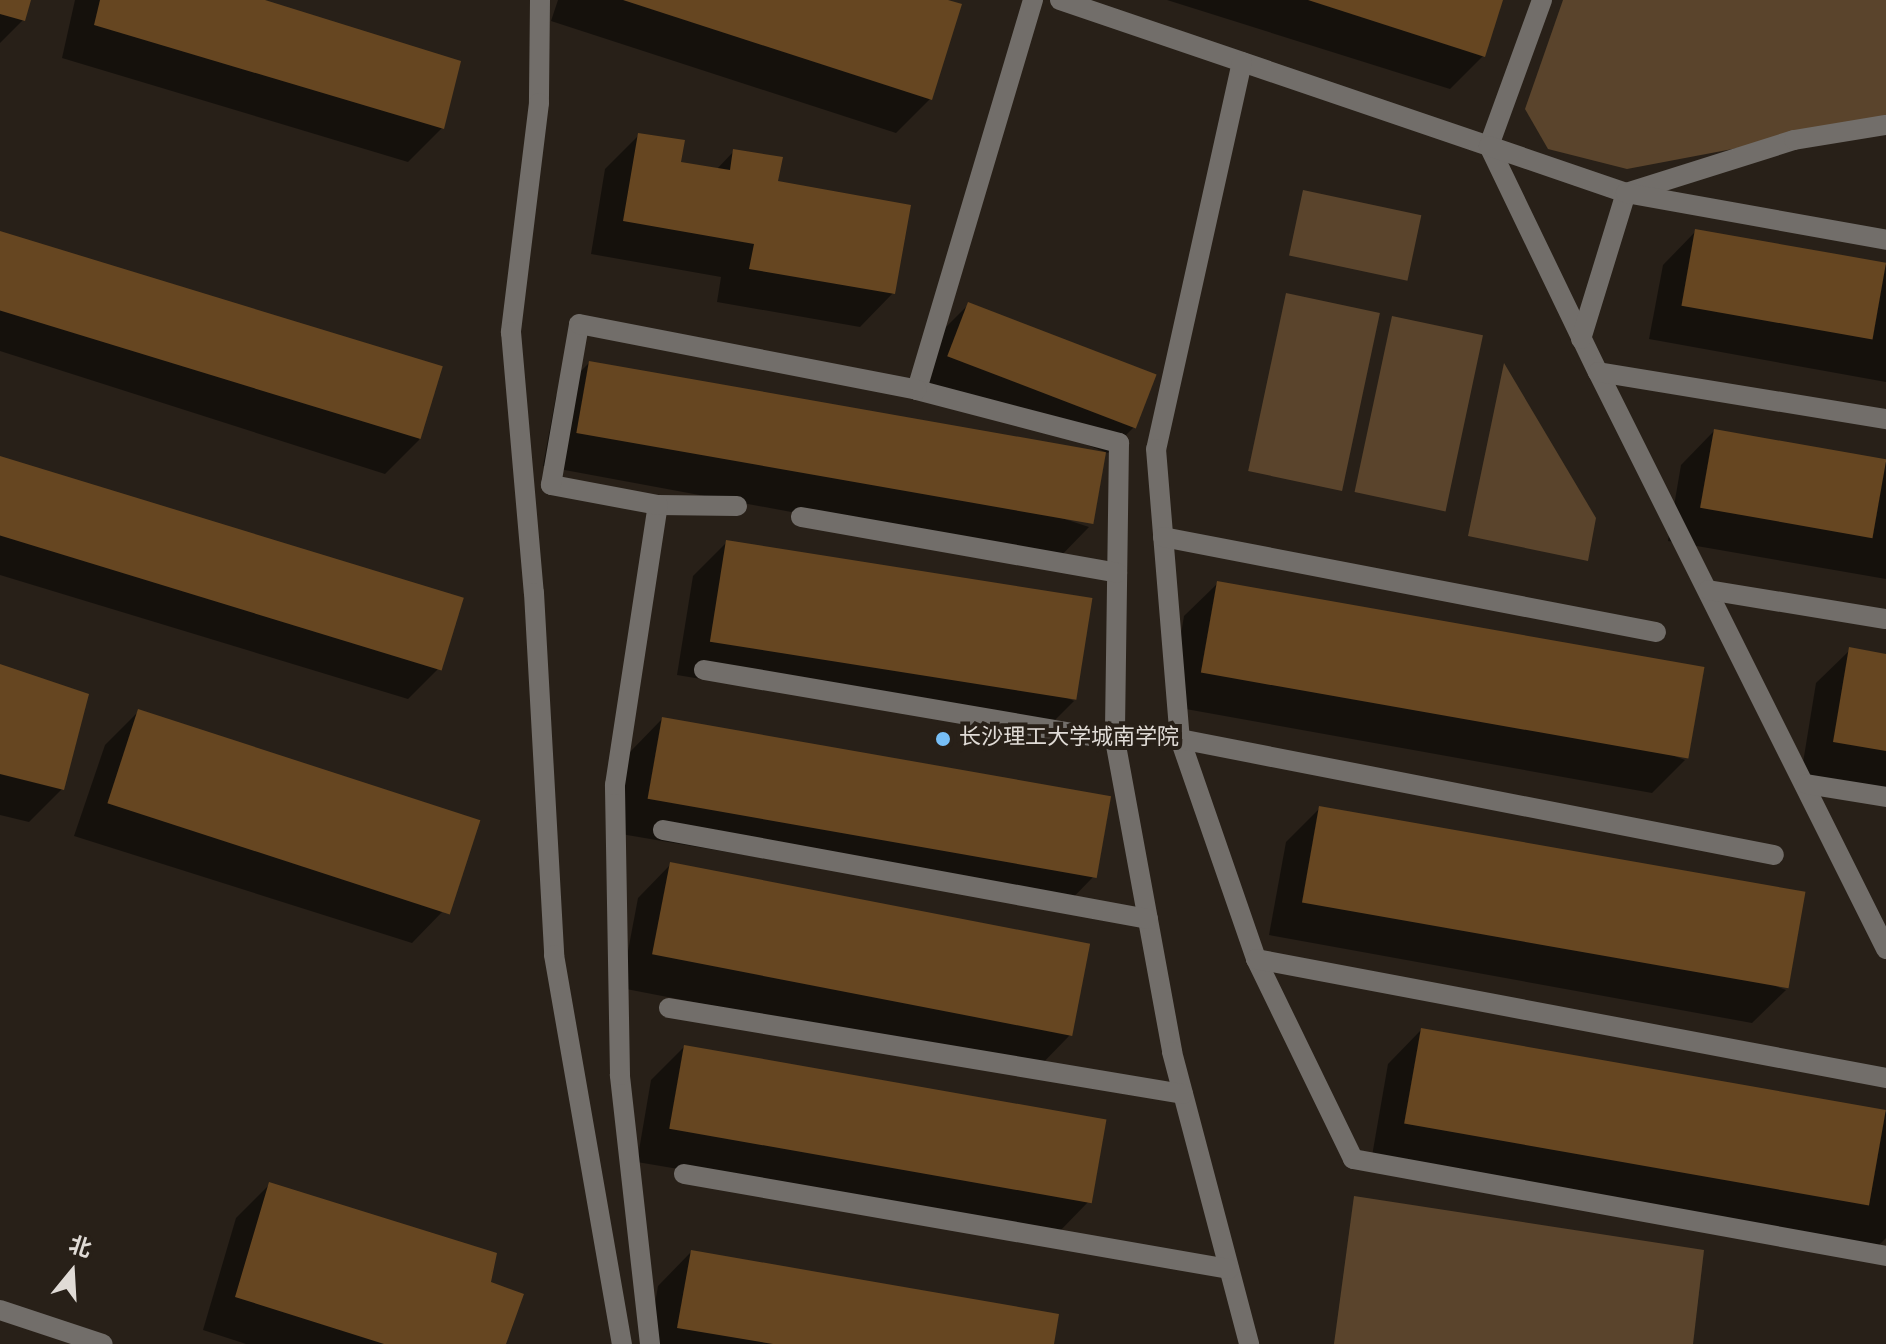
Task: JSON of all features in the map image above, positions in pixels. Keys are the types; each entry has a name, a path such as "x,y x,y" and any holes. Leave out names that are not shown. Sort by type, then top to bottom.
{"street":[{"path":"540,0 539,103 511,332 534,593 554,955 622,1344"},
{"path":"917,390 1033,0"},
{"path":"1060,0 1626,193 1886,240"},
{"path":"1542,0 1489,146 1581,339 1886,949"},
{"path":"1242,62 1156,449 1180,739 1256,959 1353,1159 1886,1256"},
{"path":"1626,193 1794,140 1886,125"},
{"path":"1581,339 1626,193"},
{"path":"737,506 658,505 551,485 579,324 917,390 1119,443 1115,740 1183,1094 1249,1344"},
{"path":"1598,372 1886,419"},
{"path":"650,1344 620,1075 615,785 658,505"},
{"path":"801,517 1117,573"},
{"path":"1163,537 1656,632"},
{"path":"1708,590 1886,619"},
{"path":"704,670 1115,740"},
{"path":"1180,739 1774,855"},
{"path":"1806,784 1886,797"},
{"path":"663,830 1148,919"},
{"path":"1256,959 1886,1078"},
{"path":"669,1008 1183,1094"},
{"path":"684,1174 1229,1269"},
{"path":"0,1310 103,1344"}],"shaded area":[{"path":"1563,0 1886,0 1886,120 1627,169 1548,149 1525,109"},
{"path":"1303,190 1421,215 1407,281 1289,256"},
{"path":"1286,293 1380,313 1342,491 1248,471"},
{"path":"1392,316 1483,335 1446,511 1355,492"},
{"path":"1504,363 1596,518 1588,561 1468,536"},
{"path":"1354,1196 1704,1250 1693,1344 1334,1344"}],"building":[{"path":"0,0 31,0 25,21 0,14"},
{"path":"100,0 265,0 461,61 444,129 94,25"},
{"path":"623,0 948,0 962,4 932,100"},
{"path":"1308,0 1503,0 1485,57"},
{"path":"638,133 685,140 681,162 730,170 733,149 783,157 778,181 911,205 895,294 749,269 754,244 623,221"},
{"path":"1695,229 1886,263 1873,340 1681,306"},
{"path":"0,231 443,366 421,439 0,310"},
{"path":"968,302 1157,374 1136,429 947,356"},
{"path":"589,361 1106,452 1093,524 576,433"},
{"path":"1714,429 1886,459 1872,538 1700,508"},
{"path":"0,456 464,598 442,670 0,535"},
{"path":"726,540 1092,598 1076,700 710,642"},
{"path":"1217,581 1704,667 1688,759 1201,673"},
{"path":"1849,647 1886,654 1886,751 1833,742"},
{"path":"0,664 89,694 64,790 0,774"},
{"path":"138,709 480,820 450,914 107,803"},
{"path":"662,717 1111,796 1097,878 648,799"},
{"path":"1319,806 1805,892 1788,988 1302,903"},
{"path":"670,862 1090,944 1072,1036 652,954"},
{"path":"1421,1028 1886,1110 1869,1205 1404,1124"},
{"path":"684,1045 1106,1119 1092,1203 669,1129"},
{"path":"269,1182 497,1253 491,1282 524,1294 506,1344 384,1344 235,1297"},
{"path":"691,1250 1059,1314 1054,1344 773,1344 677,1328"}],"place":[{"name":"长沙理工大学城南学院","path":"943,739"}]}
